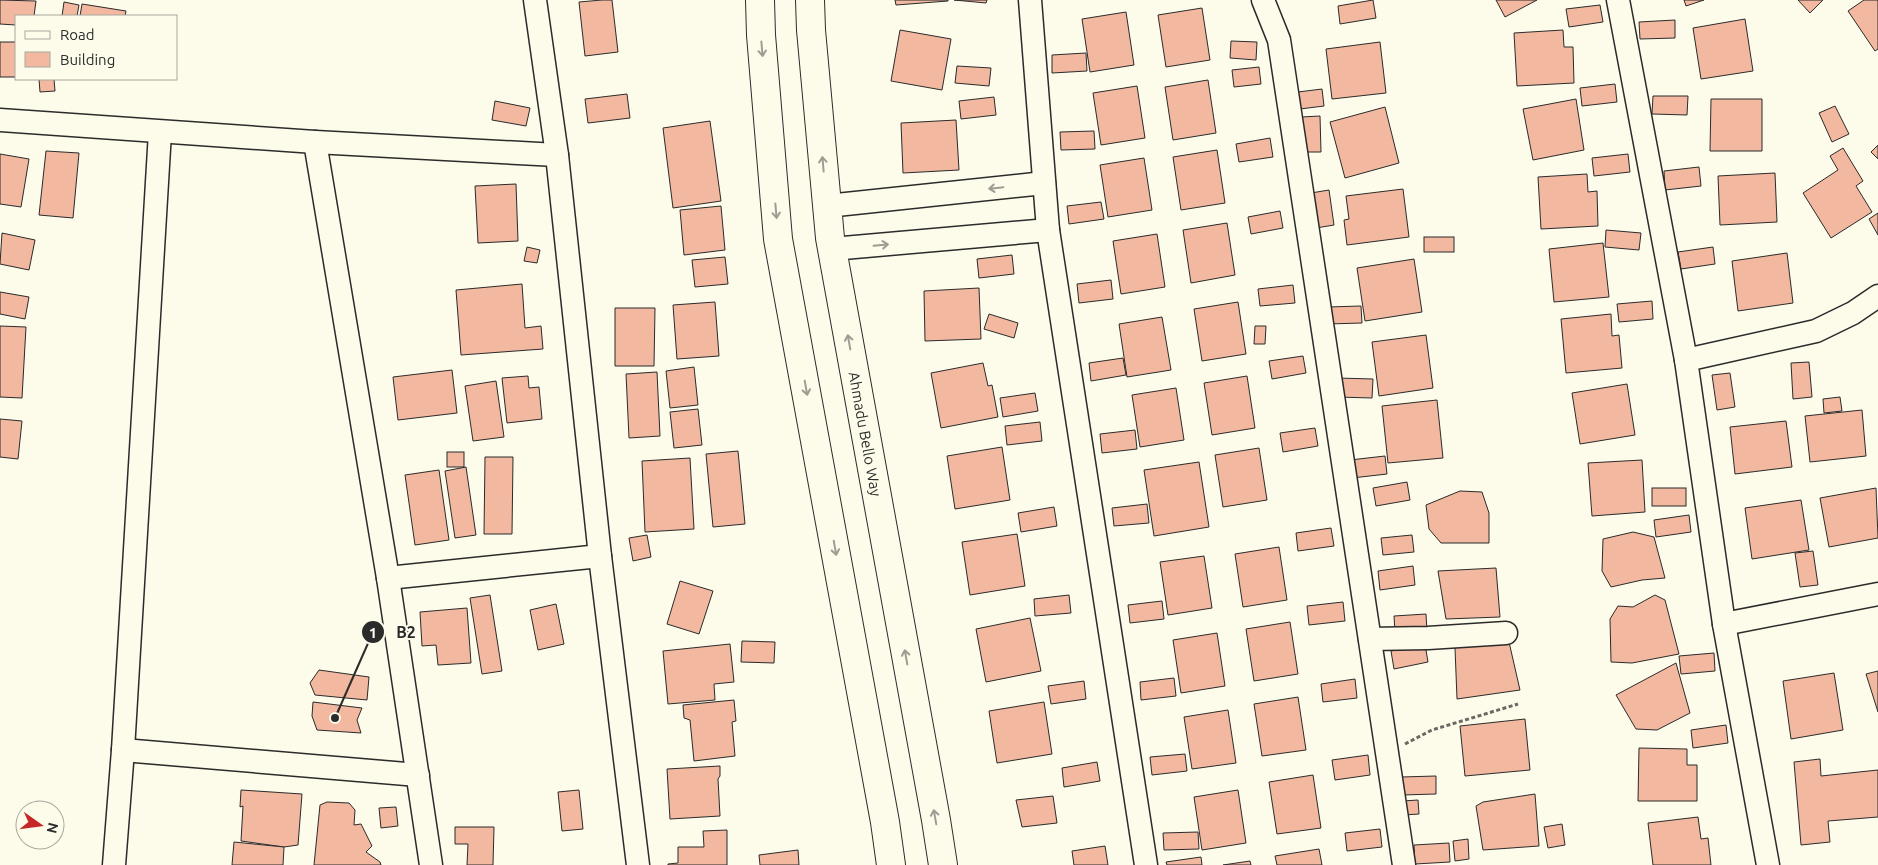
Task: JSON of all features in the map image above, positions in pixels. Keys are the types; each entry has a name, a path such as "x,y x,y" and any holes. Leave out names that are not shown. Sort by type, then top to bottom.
{"main road":[{"path":"760,0 761,35 778,239 891,865"},
{"name":"Ahmadu Bello Way","path":"810,0 811,30 832,249 943,865"}],"street":[{"path":"535,0 557,155 600,556 638,865"},
{"path":"1030,0 1048,230 1146,865"},
{"path":"1263,0 1279,40 1404,865"},
{"path":"1618,0 1686,360 1724,624 1768,865"},
{"path":"0,120 315,142 557,155"},
{"path":"114,865 123,750 160,132"},
{"path":"315,142 388,578 432,865"},
{"path":"827,206 1044,183"},
{"path":"832,249 1048,230"},
{"path":"1686,360 1816,331 1853,314 1878,296"},
{"path":"388,578 600,556"},
{"path":"1724,624 1878,594"},
{"path":"1370,639 1428,638 1506,633"},
{"path":"123,750 418,775"}],"path":[{"path":"1387,754 1432,730 1518,704"}],"building":[{"path":"0,0 36,1 34,15 15,15 15,25 0,24"},
{"path":"612,0 618,52 585,56 579,2"},
{"path":"895,0 948,0 948,1 896,5"},
{"path":"954,0 987,0 986,3"},
{"path":"1373,0 1376,18 1340,24 1338,6"},
{"path":"1496,0 1537,0 1505,17"},
{"path":"1684,0 1704,0 1686,6"},
{"path":"1798,0 1823,0 1810,13"},
{"path":"1864,0 1878,0 1878,49 1875,51 1848,11"},
{"path":"64,2 79,5 77,15 62,15"},
{"path":"82,4 126,11 125,15 80,15"},
{"path":"1600,5 1603,22 1569,27 1566,9"},
{"path":"1202,8 1210,60 1166,67 1158,15"},
{"path":"1126,12 1134,65 1090,72 1082,19"},
{"path":"1745,19 1753,71 1701,79 1693,28"},
{"path":"1675,20 1675,38 1640,39 1639,22"},
{"path":"900,30 951,39 942,90 891,81"},
{"path":"1563,30 1564,47 1573,47 1574,83 1517,86 1514,33"},
{"path":"1231,41 1257,42 1256,60 1230,58"},
{"path":"0,42 15,42 15,77 0,77"},
{"path":"1380,42 1386,93 1332,99 1326,49"},
{"path":"1086,53 1087,71 1052,73 1052,55"},
{"path":"957,66 991,68 989,86 955,83"},
{"path":"1259,67 1261,84 1234,87 1232,70"},
{"path":"39,80 54,80 55,91 40,92"},
{"path":"1208,80 1216,133 1173,140 1165,87"},
{"path":"1615,84 1617,102 1582,106 1580,88"},
{"path":"1137,86 1145,138 1101,145 1093,93"},
{"path":"1322,89 1324,106 1300,109 1298,92"},
{"path":"627,94 630,118 588,123 585,99"},
{"path":"1653,96 1688,96 1687,115 1652,114"},
{"path":"994,97 996,115 961,119 959,101"},
{"path":"1576,99 1584,150 1533,160 1523,109"},
{"path":"1711,99 1762,99 1762,151 1710,151"},
{"path":"495,101 530,108 526,126 492,120"},
{"path":"1835,106 1849,134 1832,142 1819,113"},
{"path":"1385,107 1399,163 1345,178 1330,122"},
{"path":"1320,116 1321,152 1302,152 1301,117"},
{"path":"956,120 959,170 903,173 901,123"},
{"path":"710,121 721,201 673,208 663,128"},
{"path":"1094,131 1095,149 1061,150 1060,132"},
{"path":"1270,138 1273,157 1239,162 1236,144"},
{"path":"1878,145 1878,159 1871,152"},
{"path":"1843,148 1863,181 1856,186 1872,212 1831,238 1803,193 1838,170 1830,156"},
{"path":"1217,150 1225,203 1181,210 1173,157"},
{"path":"46,151 79,153 73,218 39,215"},
{"path":"0,154 29,159 21,207 0,204"},
{"path":"1628,154 1630,172 1594,176 1592,158"},
{"path":"1144,158 1152,210 1108,217 1100,165"},
{"path":"1699,167 1701,186 1665,190 1664,171"},
{"path":"1775,173 1777,222 1720,225 1718,176"},
{"path":"1587,174 1588,192 1597,191 1598,226 1541,229 1538,177"},
{"path":"516,184 518,241 478,243 475,186"},
{"path":"1403,189 1409,237 1347,245 1344,220 1349,219 1346,196"},
{"path":"1329,190 1334,225 1316,228 1311,193"},
{"path":"1101,202 1104,219 1069,224 1067,206"},
{"path":"721,206 725,250 684,255 680,210"},
{"path":"1280,211 1283,228 1251,234 1248,217"},
{"path":"1878,213 1878,235 1869,219"},
{"path":"1227,223 1235,275 1191,283 1183,230"},
{"path":"1606,230 1641,233 1639,250 1605,247"},
{"path":"2,233 35,240 29,270 0,264"},
{"path":"1157,234 1165,287 1121,294 1113,241"},
{"path":"1424,237 1454,237 1454,252 1424,252"},
{"path":"1603,243 1609,297 1554,302 1549,249"},
{"path":"527,247 540,250 537,263 524,261"},
{"path":"1713,247 1715,264 1681,269 1678,252"},
{"path":"1787,253 1793,303 1738,311 1732,261"},
{"path":"1012,255 1014,274 979,278 977,259"},
{"path":"725,257 728,284 695,287 692,260"},
{"path":"1414,259 1422,312 1365,321 1357,268"},
{"path":"1111,280 1113,299 1079,303 1077,284"},
{"path":"522,284 525,328 541,326 543,349 461,355 456,290"},
{"path":"1293,285 1295,303 1260,306 1258,289"},
{"path":"979,288 981,339 925,341 924,291"},
{"path":"0,292 29,297 25,319 0,314"},
{"path":"1652,301 1653,319 1619,322 1617,304"},
{"path":"715,302 719,356 677,359 673,305"},
{"path":"1238,302 1246,354 1202,361 1194,309"},
{"path":"1361,306 1362,323 1327,324 1327,307"},
{"path":"615,308 655,308 654,366 615,366"},
{"path":"989,314 1018,323 1014,338 984,329"},
{"path":"1611,314 1612,336 1619,335 1622,368 1566,373 1561,319"},
{"path":"1162,317 1171,370 1127,377 1119,324"},
{"path":"0,326 26,327 22,398 0,397"},
{"path":"1255,326 1266,326 1265,344 1254,344"},
{"path":"1426,335 1433,388 1379,396 1372,342"},
{"path":"1303,356 1306,373 1272,379 1269,361"},
{"path":"1123,358 1126,375 1091,381 1089,363"},
{"path":"1809,362 1812,397 1793,399 1791,363"},
{"path":"983,363 988,386 992,385 998,417 941,428 931,373"},
{"path":"694,367 698,405 670,408 666,371"},
{"path":"452,370 457,413 398,420 393,377"},
{"path":"657,372 660,436 629,438 626,374"},
{"path":"1730,373 1735,407 1717,410 1712,375"},
{"path":"528,376 529,388 539,387 542,419 507,423 502,378"},
{"path":"1247,376 1255,428 1212,435 1204,383"},
{"path":"1337,378 1373,379 1372,398 1337,397"},
{"path":"496,381 504,437 473,441 465,386"},
{"path":"1627,384 1635,435 1580,444 1572,393"},
{"path":"1176,388 1184,440 1140,447 1132,395"},
{"path":"1035,393 1038,411 1003,417 1000,398"},
{"path":"1840,397 1842,411 1824,413 1823,399"},
{"path":"1437,400 1443,458 1388,463 1382,406"},
{"path":"698,409 702,445 674,448 670,412"},
{"path":"1862,410 1866,456 1810,462 1805,416"},
{"path":"0,419 22,421 18,459 0,457"},
{"path":"1786,421 1792,467 1735,474 1730,427"},
{"path":"1040,422 1042,441 1007,445 1005,426"},
{"path":"1315,428 1318,446 1283,452 1280,433"},
{"path":"1135,430 1137,449 1102,453 1100,434"},
{"path":"1002,447 1010,500 955,509 947,456"},
{"path":"1259,448 1267,500 1223,507 1215,455"},
{"path":"738,451 745,524 713,527 706,454"},
{"path":"447,452 464,452 464,467 447,467"},
{"path":"1385,456 1387,474 1352,478 1350,460"},
{"path":"485,457 513,457 512,534 484,534"},
{"path":"690,458 694,529 645,532 642,461"},
{"path":"1642,460 1645,512 1592,516 1588,463"},
{"path":"1199,462 1209,527 1154,536 1144,470"},
{"path":"466,467 476,535 455,538 445,471"},
{"path":"439,470 449,540 415,545 405,475"},
{"path":"1407,482 1410,500 1376,506 1373,488"},
{"path":"1652,488 1686,488 1686,506 1652,506"},
{"path":"1876,488 1878,538 1829,547 1820,498"},
{"path":"1460,491 1482,492 1489,513 1489,543 1441,543 1429,529 1426,505"},
{"path":"1801,500 1809,550 1752,559 1745,508"},
{"path":"1147,504 1149,523 1114,526 1112,508"},
{"path":"1054,507 1057,526 1021,532 1018,513"},
{"path":"1689,515 1691,532 1656,537 1654,520"},
{"path":"1331,528 1334,546 1298,551 1296,533"},
{"path":"1633,532 1654,537 1665,578 1642,580 1611,587 1602,571 1603,539"},
{"path":"1017,534 1025,586 970,595 962,542"},
{"path":"647,535 651,557 633,561 629,538"},
{"path":"1412,535 1414,552 1383,555 1381,538"},
{"path":"1279,547 1287,600 1243,607 1235,554"},
{"path":"1813,551 1818,585 1800,587 1795,553"},
{"path":"1204,556 1212,608 1168,615 1160,562"},
{"path":"1413,566 1415,585 1380,590 1378,571"},
{"path":"1496,568 1500,617 1446,619 1438,571"},
{"path":"680,581 713,591 699,634 667,624"},
{"path":"490,595 502,671 482,674 470,598"},
{"path":"1069,595 1071,613 1035,616 1034,599"},
{"path":"1655,595 1665,600 1679,654 1632,663 1611,662 1610,619 1618,606 1633,607"},
{"path":"1162,601 1164,619 1130,623 1128,605"},
{"path":"1343,602 1345,621 1309,625 1307,606"},
{"path":"556,604 564,644 538,650 530,610"},
{"path":"467,608 471,663 438,665 436,645 422,646 420,612"},
{"path":"1426,614 1427,631 1395,632 1394,616"},
{"path":"1030,618 1041,671 986,682 976,629"},
{"path":"1290,622 1298,674 1254,681 1246,629"},
{"path":"1217,633 1225,686 1181,693 1173,640"},
{"path":"742,641 775,642 774,663 741,662"},
{"path":"1509,642 1520,690 1457,699 1455,648 1478,643"},
{"path":"730,644 734,682 714,684 715,700 668,704 663,651"},
{"path":"1425,644 1428,662 1394,669 1391,651"},
{"path":"1714,653 1715,671 1681,674 1679,656"},
{"path":"1676,663 1690,713 1657,730 1636,729 1616,695"},
{"path":"319,670 369,677 367,700 315,695 310,683"},
{"path":"1878,671 1878,712 1866,674"},
{"path":"1834,673 1843,730 1791,739 1783,681"},
{"path":"1174,678 1176,696 1141,700 1140,682"},
{"path":"1355,679 1357,698 1323,702 1321,684"},
{"path":"1084,681 1086,699 1051,704 1048,686"},
{"path":"1298,697 1306,750 1262,756 1254,704"},
{"path":"734,700 736,721 732,722 735,756 694,761 690,720 684,718 683,705"},
{"path":"313,702 362,708 357,720 361,733 317,730 312,716"},
{"path":"1044,702 1052,754 997,763 989,711"},
{"path":"1228,710 1236,763 1192,769 1184,717"},
{"path":"1525,719 1530,770 1465,776 1460,726"},
{"path":"1726,725 1728,743 1693,748 1691,730"},
{"path":"1639,748 1687,749 1687,765 1697,765 1697,801 1638,801"},
{"path":"1185,754 1187,771 1152,775 1150,757"},
{"path":"1368,755 1370,775 1335,780 1332,760"},
{"path":"1820,759 1821,776 1878,770 1878,817 1828,821 1830,842 1801,845 1794,762"},
{"path":"1097,762 1100,781 1064,787 1062,768"},
{"path":"720,766 720,776 718,779 720,816 670,819 667,769"},
{"path":"1313,775 1321,828 1277,834 1269,782"},
{"path":"1436,776 1436,794 1401,795 1401,777"},
{"path":"241,790 302,794 298,845 284,847 241,841 243,806 240,807"},
{"path":"579,790 583,829 562,831 558,792"},
{"path":"1238,790 1246,843 1202,850 1194,797"},
{"path":"1535,794 1539,846 1483,850 1476,806 1483,802"},
{"path":"1053,796 1057,823 1022,827 1016,800"},
{"path":"1418,800 1419,814 1404,815 1403,801"},
{"path":"327,802 349,803 355,810 354,825 361,824 372,846 366,852 380,862 381,865 314,865 320,805"},
{"path":"396,807 398,826 381,828 379,808"},
{"path":"1698,817 1701,839 1708,838 1711,865 1653,865 1648,823"},
{"path":"1562,824 1565,845 1548,848 1544,827"},
{"path":"455,827 494,827 493,865 467,865 468,844 455,844"},
{"path":"1380,829 1382,847 1347,851 1345,833"},
{"path":"727,830 727,865 668,865 678,863 678,847 704,847 703,831"},
{"path":"1198,832 1199,849 1164,850 1163,833"},
{"path":"1468,839 1469,859 1455,861 1453,841"},
{"path":"234,842 284,847 283,865 232,865"},
{"path":"1449,843 1450,862 1415,864 1414,845"},
{"path":"1105,846 1108,865 1074,865 1072,851"},
{"path":"1319,849 1322,865 1277,865 1275,856"},
{"path":"798,850 799,865 760,865 759,855"},
{"path":"1201,857 1202,865 1167,865 1166,862"},
{"path":"1250,861 1251,865 1223,865"}],"place":[{"name":"B2","path":"335,718"}]}
